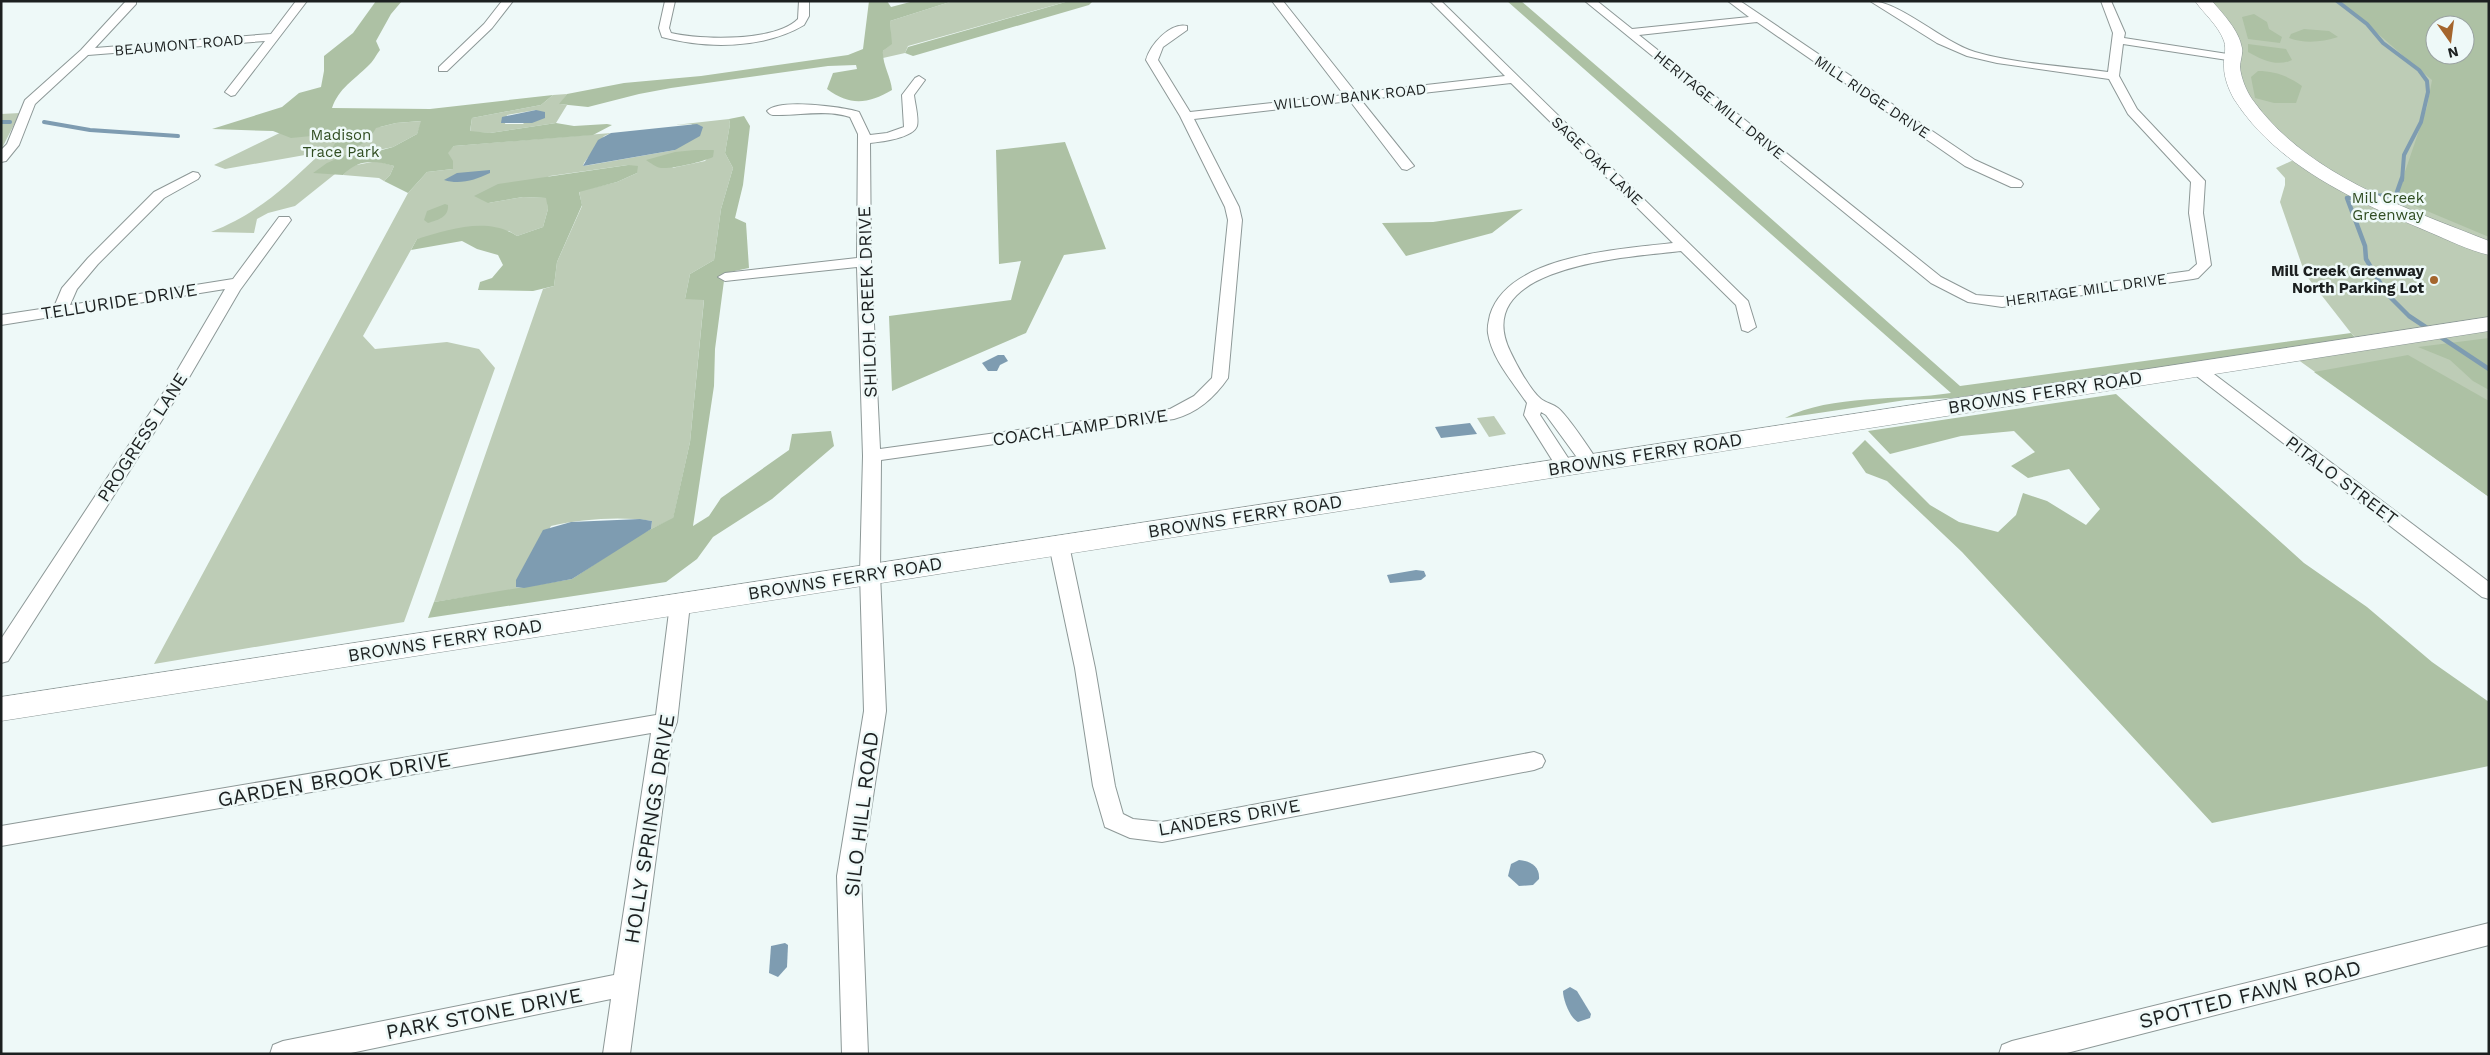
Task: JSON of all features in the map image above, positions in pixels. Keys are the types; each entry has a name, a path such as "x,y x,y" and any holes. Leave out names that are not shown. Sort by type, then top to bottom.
{"street":[{"path":"1,158 13,145 30,103 85,52 131,4 131,1"},
{"path":"231,92 302,1"},
{"path":"443,68 488,26 508,1"},
{"path":"670,1 664,28 666,35 678,40 704,42 758,37 792,28 801,22 804,15 804,1"},
{"path":"1278,1 1407,166"},
{"name":"SAGE OAK LANE","path":"1435,1 1743,304 1748,327"},
{"name":"HERITAGE MILL DRIVE","path":"1590,1 1936,280 1973,299 2002,302 2193,275 2204,265 2196,213 2198,181 2132,111 2112,76"},
{"name":"MILL RIDGE DRIVE","path":"1733,1 1970,163 2016,184"},
{"path":"1875,1 1941,41 1971,54 1997,60 2112,76 2118,37 2106,2"},
{"path":"2203,1 2226,28 2234,53 2232,68 2237,91 2252,113 2269,132 2334,178 2379,203 2489,249"},
{"path":"1630,33 1758,19"},
{"name":"COACH LAMP DRIVE","path":"872,456 1174,414 1195,404 1210,391 1220,378 1235,220 1232,207 1186,116 1152,60 1153,51 1163,40 1183,28"},
{"path":"2118,37 2234,53"},
{"name":"BEAUMONT ROAD","path":"85,52 273,38"},
{"name":"WILLOW BANK ROAD","path":"1186,116 1514,79"},
{"path":"864,140 889,137 909,130 911,125 908,95 919,80"},
{"name":"SHILOH CREEK DRIVE","path":"773,111 809,108 842,111 855,115 860,122 864,140 864,262 872,456 870,574"},
{"path":"60,311 70,288 93,261 159,195 193,176"},
{"name":"PROGRESS LANE","path":"1,656 179,381 237,283 284,220"},
{"path":"1578,465 1552,411 1535,403 1500,348 1495,327 1498,309 1509,292 1532,276 1560,265 1684,246"},
{"path":"725,277 864,262"},
{"name":"TELLURIDE DRIVE","path":"1,320 237,283"},
{"name":"BROWNS FERRY ROAD","path":"1,709 2489,324"},
{"name":"PITALO STREET","path":"2196,368 2489,592"},
{"path":"1535,403 1532,415 1578,465"},
{"name":"LANDERS DRIVE","path":"1059,545 1085,668 1104,786 1113,820 1130,828 1162,832 1534,761"},
{"name":"SILO HILL ROAD","path":"855,1054 849,876 874,711 870,574"},
{"name":"HOLLY SPRINGS DRIVE","path":"616,1054 661,736 666,722 680,604"},
{"name":"GARDEN BROOK DRIVE","path":"1,836 666,722"},
{"name":"SPOTTED FAWN ROAD","path":"2012,1054 2489,934"},
{"name":"PARK STONE DRIVE","path":"283,1054 626,984"}],"green space":[{"path":"376,1 402,1 391,14 376,41 380,50 370,64 347,85 332,108 430,109 553,95 541,105 472,118 470,131 490,133 556,123 574,126 612,125 593,135 454,146 448,153 453,161 453,169 427,172 408,193 384,181 390,175 394,166 387,164 367,162 354,166 343,175 313,173 327,163 348,154 371,153 393,147 417,134 421,121 396,123 376,128 372,135 363,143 346,148 332,148 342,133 291,138 273,131 212,129 282,107 299,93 321,87 324,56 353,33"},
{"path":"869,1 887,1 891,7 914,1 953,1 890,21 892,44 883,51 883,56 892,90 875,98 859,101 851,100 843,98 827,89 833,73 857,69 856,65 828,66 671,88 588,107 559,104 567,94 624,83 701,76 848,55 863,49"},
{"path":"953,1 1069,1 908,46 905,53 883,58 883,51 891,44 890,21"},
{"path":"1069,1 1093,1 1089,5 913,56 905,53 908,47"},
{"path":"1507,1 1521,1 1671,130 1960,386 2351,333 2357,339 1953,398 1906,400 1785,418 1803,410 1823,405 1951,393"},
{"name":"Mill Creek Greenway","path":"2203,1 2472,1 2489,27 2489,497 2290,354 2362,343 2351,333 2305,274 2280,202 2285,178 2276,168 2300,157 2252,113 2234,48"},
{"path":"2339,1 2489,1 2489,237 2396,198 2427,107 2432,80"},
{"path":"2254,14 2267,22 2269,29 2282,37 2280,43 2248,39 2242,17"},
{"path":"2304,29 2329,31 2338,37 2314,42 2289,38 2291,34"},
{"path":"2248,44 2286,49 2292,60 2275,63 2264,60 2248,52"},
{"path":"2258,71 2281,75 2292,79 2302,86 2296,103 2274,103 2255,98 2251,77"},
{"path":"567,94 560,104 567,105 556,123 490,133 470,132 472,118 541,105 553,95","holes":["536,110 523,124 505,124 507,115"]},
{"path":"20,113 1,150 1,114"},
{"path":"744,116 750,126 743,185 735,218 746,223 749,268 725,273 715,349 714,386 693,526 709,516 721,498 789,450 792,434 831,431 834,446 772,499 713,537 697,559 666,582 428,618 434,602 572,579 639,535 673,518 690,442 704,300 685,299 690,274 714,260 721,209 733,168 725,153 730,124 729,119"},
{"path":"729,119 730,124 725,153 733,168 721,209 714,260 690,274 685,299 704,299 690,442 673,519 651,529 652,521 627,519 588,520 551,526 516,587 524,588 434,602 543,289 554,286 557,262 582,206 579,191 617,182 637,173 628,165 550,176 488,203 523,197 547,198 548,209 543,227 517,236 509,231 417,239 363,336 375,349 447,342 479,349 495,368 404,622 154,664 408,193 427,172 453,169 447,153 454,146 611,133 604,136 583,166 675,150 692,124 675,125","holes":["695,150 714,150 705,161 672,168"]},
{"name":"Madison Trace Park","path":"422,121 417,134 393,147 360,154 295,206 268,213 257,219 254,233 211,232 228,225 271,198 322,152 225,169 214,165 294,126 380,127 396,123"},
{"path":"1065,142 1106,249 1064,255 1026,333 892,391 889,316 1011,300 1021,261 999,264 996,150"},
{"path":"714,150 713,157 687,165 666,168 657,167 646,160 675,152"},
{"path":"377,161 394,166 390,175 384,181 379,178 343,175 351,166"},
{"path":"628,165 638,166 637,173 617,182 579,192 582,205 557,262 554,286 533,291 478,290 480,282 492,278 503,265 498,255 477,249 462,241 411,250 417,239 454,229 480,226 493,227 517,236 543,227 548,209 546,198 523,197 488,203 474,196 498,184"},
{"path":"445,204 448,205 448,209 445,215 428,223 424,220 427,211"},
{"path":"1523,209 1492,233 1406,256 1382,223 1433,222"},
{"path":"2489,338 2489,390 2473,381 2450,360 2418,347"},
{"path":"2408,355 2489,401 2489,497 2314,372"},
{"path":"2116,394 2304,563 2367,607 2432,662 2489,702 2489,766 2212,823 1962,552 1887,481 1866,473 1852,453 1865,440 1930,505 1959,522 1998,532 2016,515 2023,493 2047,501 2086,525 2100,509 2069,469 2028,478 2011,466 2035,452 2014,431 1961,436 1890,454 1868,431"},
{"path":"1494,416 1506,434 1489,437 1477,418"}],"water":[{"path":"536,110 545,112 545,118 532,123 501,123 502,117"},
{"path":"697,124 703,127 700,136 675,150 583,166 598,140 611,133"},
{"path":"490,170 490,173 467,181 444,180 457,173"},
{"path":"998,355 1004,355 1008,361 1000,365 997,371 988,371 982,363"},
{"path":"1470,423 1477,434 1441,438 1435,427"},
{"path":"640,519 652,521 651,529 572,579 524,588 516,587 516,580 543,530 571,522"},
{"path":"1416,570 1424,571 1426,576 1421,580 1390,583 1387,575"},
{"path":"1519,860 1534,865 1538,871 1539,879 1533,885 1519,886 1508,876 1511,864"},
{"path":"785,943 788,945 787,967 778,977 769,973 771,946"},
{"path":"1570,987 1577,991 1591,1014 1590,1018 1578,1022 1570,1013 1563,991"}],"waterway":[{"path":"2337,1 2367,24 2383,43 2419,70 2427,81 2428,92 2421,122 2404,155 2402,180"},
{"path":"1,122 10,122"},
{"path":"44,122 90,130 178,136"},
{"path":"2374,196 2396,195 2402,178"},
{"path":"2360,197 2347,198 2365,246 2366,259 2386,293 2409,316 2489,369"}],"place":[{"name":"Mill Creek Greenway North Parking Lot","path":"2434,280"}]}
